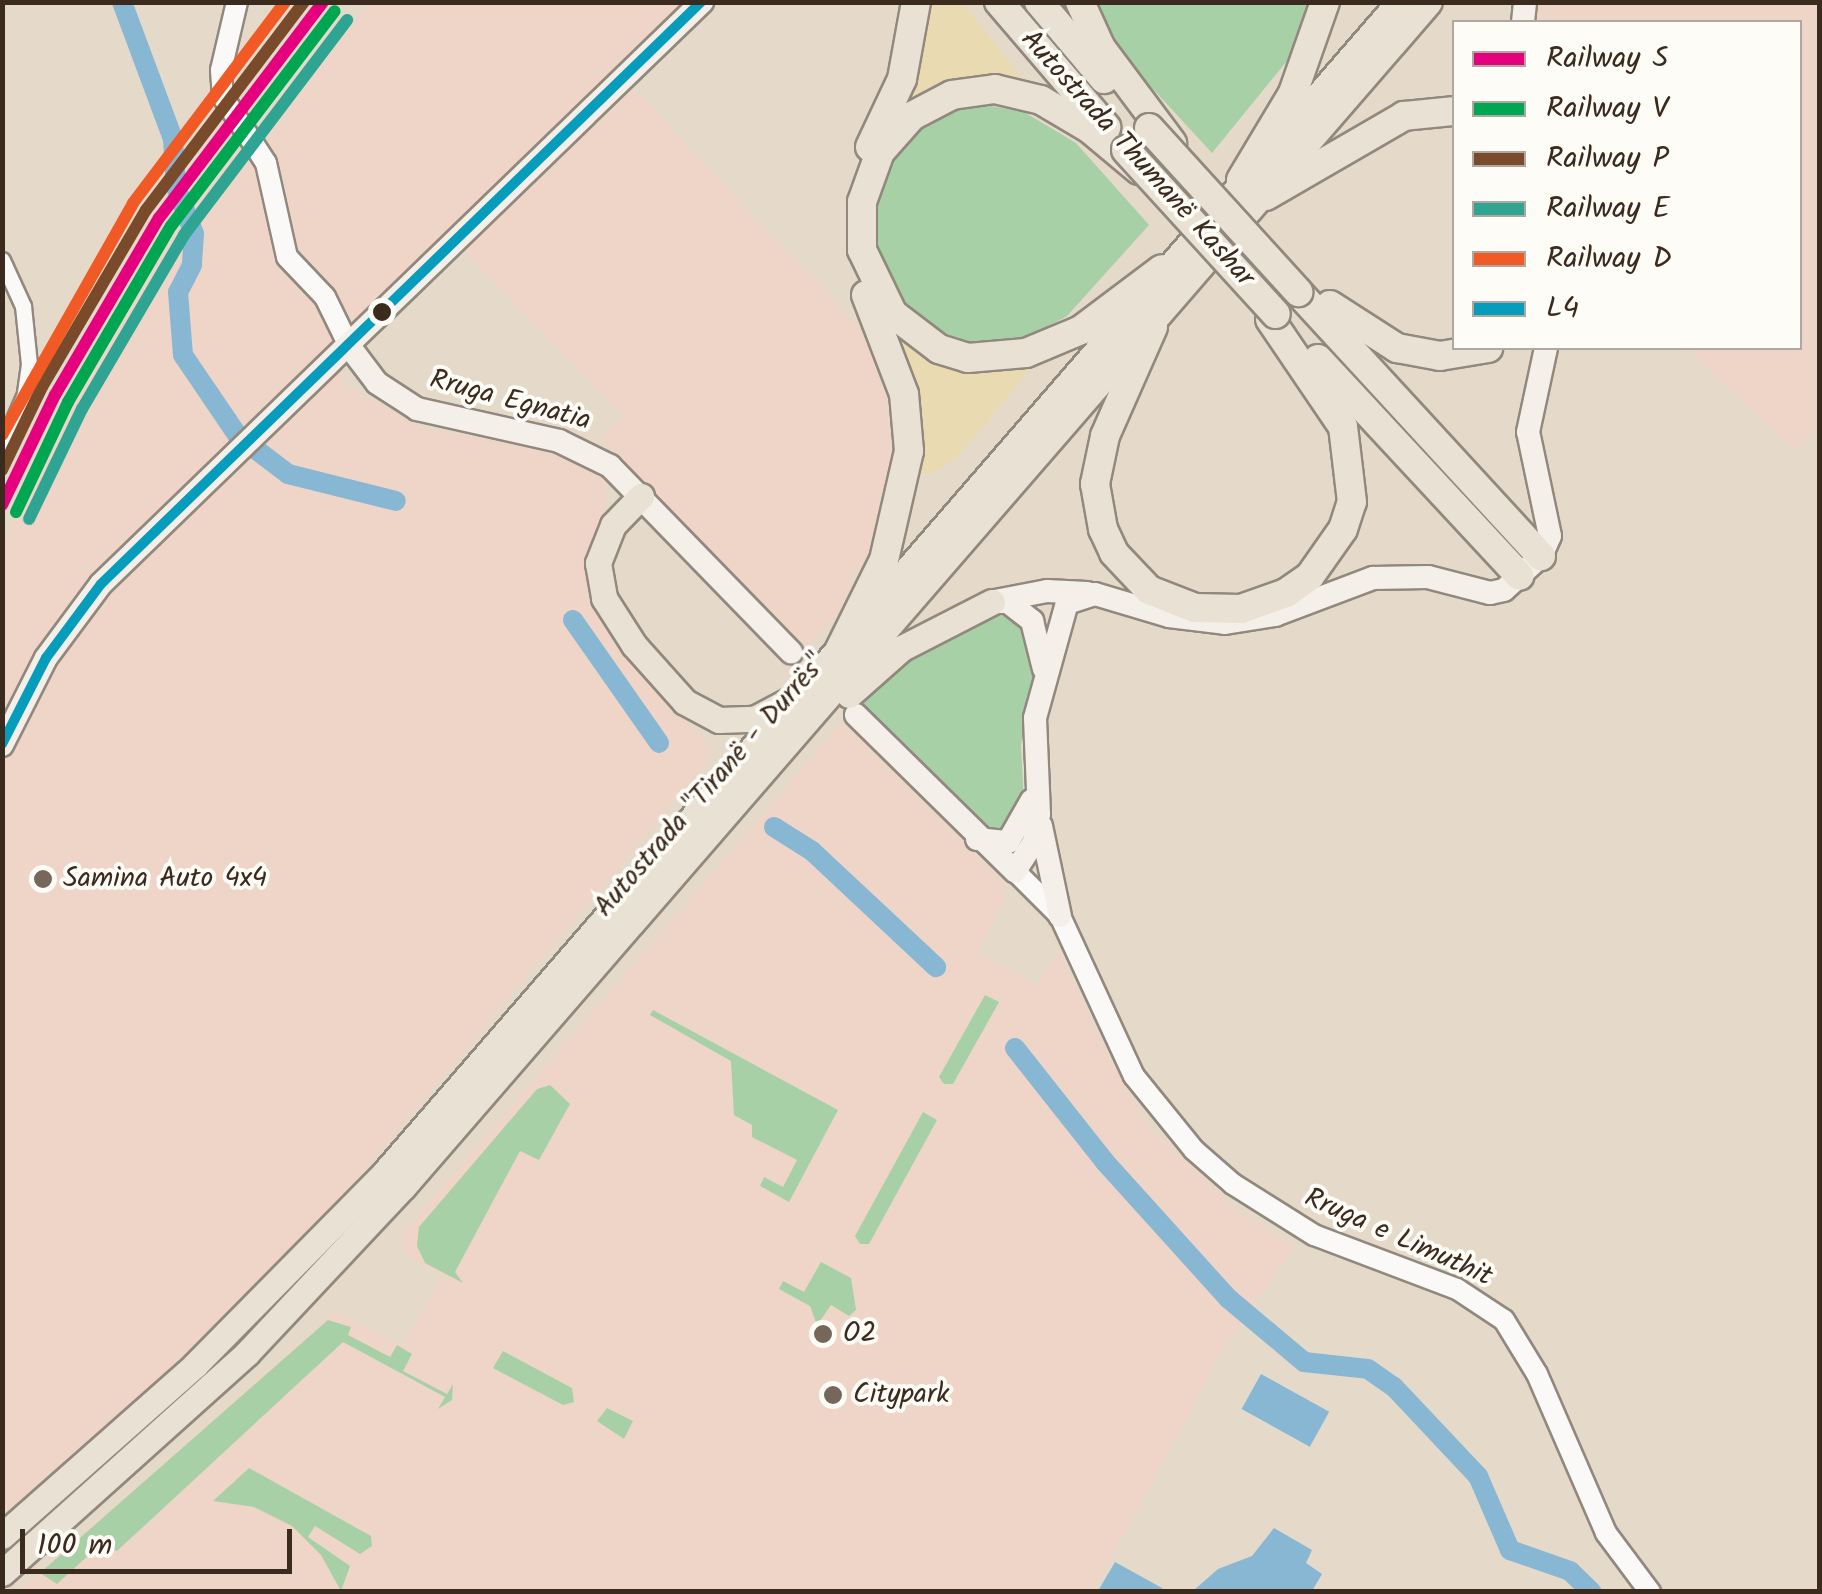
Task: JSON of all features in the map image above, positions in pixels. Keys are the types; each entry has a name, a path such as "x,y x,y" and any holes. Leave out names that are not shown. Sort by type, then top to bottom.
{"highway":[{"path":"835,659 884,560 906,478 904,394 858,274 850,212 859,173 909,56 916,2"},
{"name":"Autostrada Thumanë Kashar","path":"999,2 1124,152 1186,216 1273,317"},
{"name":"Autostrada Thumanë Kashar","path":"1039,2 1153,124 1229,216 1302,288"},
{"path":"1080,2 1101,48 1153,124"},
{"path":"1242,180 1293,93 1324,2"},
{"name":"Autostrada \"Tiranë - Durrës\"","path":"2,1536 142,1415 322,1240 835,659 1162,269 1399,2"},
{"name":"Autostrada \"Tiranë - Durrës\"","path":"2,1573 155,1440 316,1281 1153,327 1429,2"},
{"path":"1124,152 1065,112 1018,92 970,90 932,104 894,132 869,176 860,227 868,273 893,314 914,334 968,358 998,358 1081,330 1162,269"},
{"path":"1266,196 1404,116 1452,112"},
{"path":"1302,288 1360,330 1398,348 1440,356 1476,350"},
{"path":"1302,288 1541,556"},
{"path":"1153,327 1102,448 1095,484 1103,529 1114,552 1149,590 1195,608 1242,608 1286,593 1310,576 1336,541 1352,502 1343,427 1273,317"},
{"path":"1273,317 1520,576"},
{"path":"640,496 604,540 598,580 610,610 670,688 702,712 736,722 766,714 810,686"},
{"path":"750,786 902,648 992,602"}],"main road":[{"path":"2,745 46,658 78,612 206,480 702,2"},
{"name":"Rruga Egnatia","path":"349,346 377,382 417,409 579,447 640,496 791,652"},
{"path":"992,602 1047,591 1095,594 1169,616 1225,623 1275,615 1373,578 1428,577 1490,594 1520,576 1541,556 1550,520 1528,432 1546,350"},
{"path":"1041,692 1067,603 1095,594"},
{"path":"976,838 1000,844 1019,832 1032,801 1044,665 1032,621 1008,602 992,602"},
{"path":"856,715 976,838 1015,871 1034,842 1039,814"},
{"path":"1034,776 1060,916"}],"street":[{"path":"237,2 222,70 224,97 266,163 287,257 325,296 349,346"},
{"path":"2,260 22,306 29,364 26,394 2,447"},
{"name":"Rruga e Limuthit","path":"1015,871 1060,916 1134,1076 1194,1150 1233,1184 1314,1236 1457,1289 1504,1320 1537,1374 1606,1533 1650,1592"}],"shaded area":[{"path":"372,3 703,3 624,79 860,328 885,387 893,451 889,497 874,549 849,579 852,596 807,647 600,438 624,416 456,243 349,346 342,383 427,430 540,444 583,458 605,481 608,501 593,549 654,681 714,753 332,1208 160,1384 3,1515 2,544 102,339 236,151"},
{"path":"1540,3 1819,3 1819,426 1795,451 1689,350 1802,350 1802,20 1537,20"},
{"name":"Citypark","path":"842,723 1004,884 1005,899 978,952 1038,985 1058,950 1111,1063 1149,1126 1230,1205 1295,1246 1223,1348 1094,1591 17,1592 336,1311 402,1345 443,1276 407,1256 401,1235"}],"green space":[{"path":"1095,3 1314,3 1291,56 1212,153 1130,64"},
{"path":"992,106 1024,112 1076,143 1149,225 1067,316 1023,341 978,344 932,329 892,292 874,238 874,210 880,183 913,130 965,107"},
{"path":"1004,611 1027,628 1035,674 1021,745 1024,804 1001,831 982,828 859,702 917,651"},
{"path":"985,995 999,1002 953,1084 944,1084 939,1077"},
{"path":"653,1010 838,1110 789,1202 760,1186 764,1177 783,1187 797,1160 752,1137 752,1125 734,1115 731,1061 650,1015"},
{"path":"550,1085 570,1104 539,1160 520,1151 455,1272 463,1283 425,1263 417,1246 419,1227 537,1089"},
{"path":"923,1112 937,1120 869,1244 860,1244 855,1236"},
{"path":"821,1262 851,1278 856,1310 849,1316 831,1305 817,1325 810,1306 779,1289 783,1281 804,1292"},
{"path":"328,1320 351,1327 348,1335 390,1357 397,1345 412,1354 403,1371 447,1394 453,1384 452,1400 438,1409 445,1397 343,1342 117,1551 103,1542 57,1584 40,1573"},
{"path":"503,1351 572,1388 574,1402 563,1405 493,1368"},
{"path":"607,1408 633,1421 624,1439 597,1421"},
{"path":"249,1468 371,1536 372,1546 360,1554 315,1526 308,1537 350,1566 341,1591 321,1555 292,1526 254,1507 213,1501"}],"sand":[{"path":"925,3 963,3 1026,84 904,107"},
{"path":"892,327 1037,361 958,457 931,474 921,473"}],"water":[{"path":"1261,1374 1329,1412 1310,1447 1242,1409"},
{"path":"1274,1528 1312,1550 1306,1563 1322,1574 1312,1591 1193,1591 1218,1569 1252,1556"},
{"path":"1115,1562 1162,1588 1161,1591 1098,1591"}],"waterway":[{"path":"122,2 173,139 176,187 194,234 192,265 178,292 183,355 238,436 288,474 396,501"},
{"path":"573,620 659,743"},
{"path":"774,827 812,851 936,967"},
{"path":"1015,1048 1105,1162 1229,1299 1304,1362 1368,1369 1394,1387 1478,1476 1510,1550 1570,1571 1592,1592"}],"rail line":[{"name":"D","path":"2,435 133,203 285,2"},
{"name":"P","path":"2,470 42,387 146,210 304,2"},
{"name":"S","path":"2,505 55,395 159,218 323,2"},
{"name":"V","path":"16,512 68,402 171,226 335,11"},
{"name":"E","path":"29,519 82,409 184,235 347,20"}],"transit line":[{"name":"L4","path":"2,744 46,658 101,584 701,2"}],"place":[{"name":"Samina Auto 4x4","path":"43,879"},
{"name":"O2","path":"823,1334"},
{"name":"Citypark","path":"833,1395"}]}
